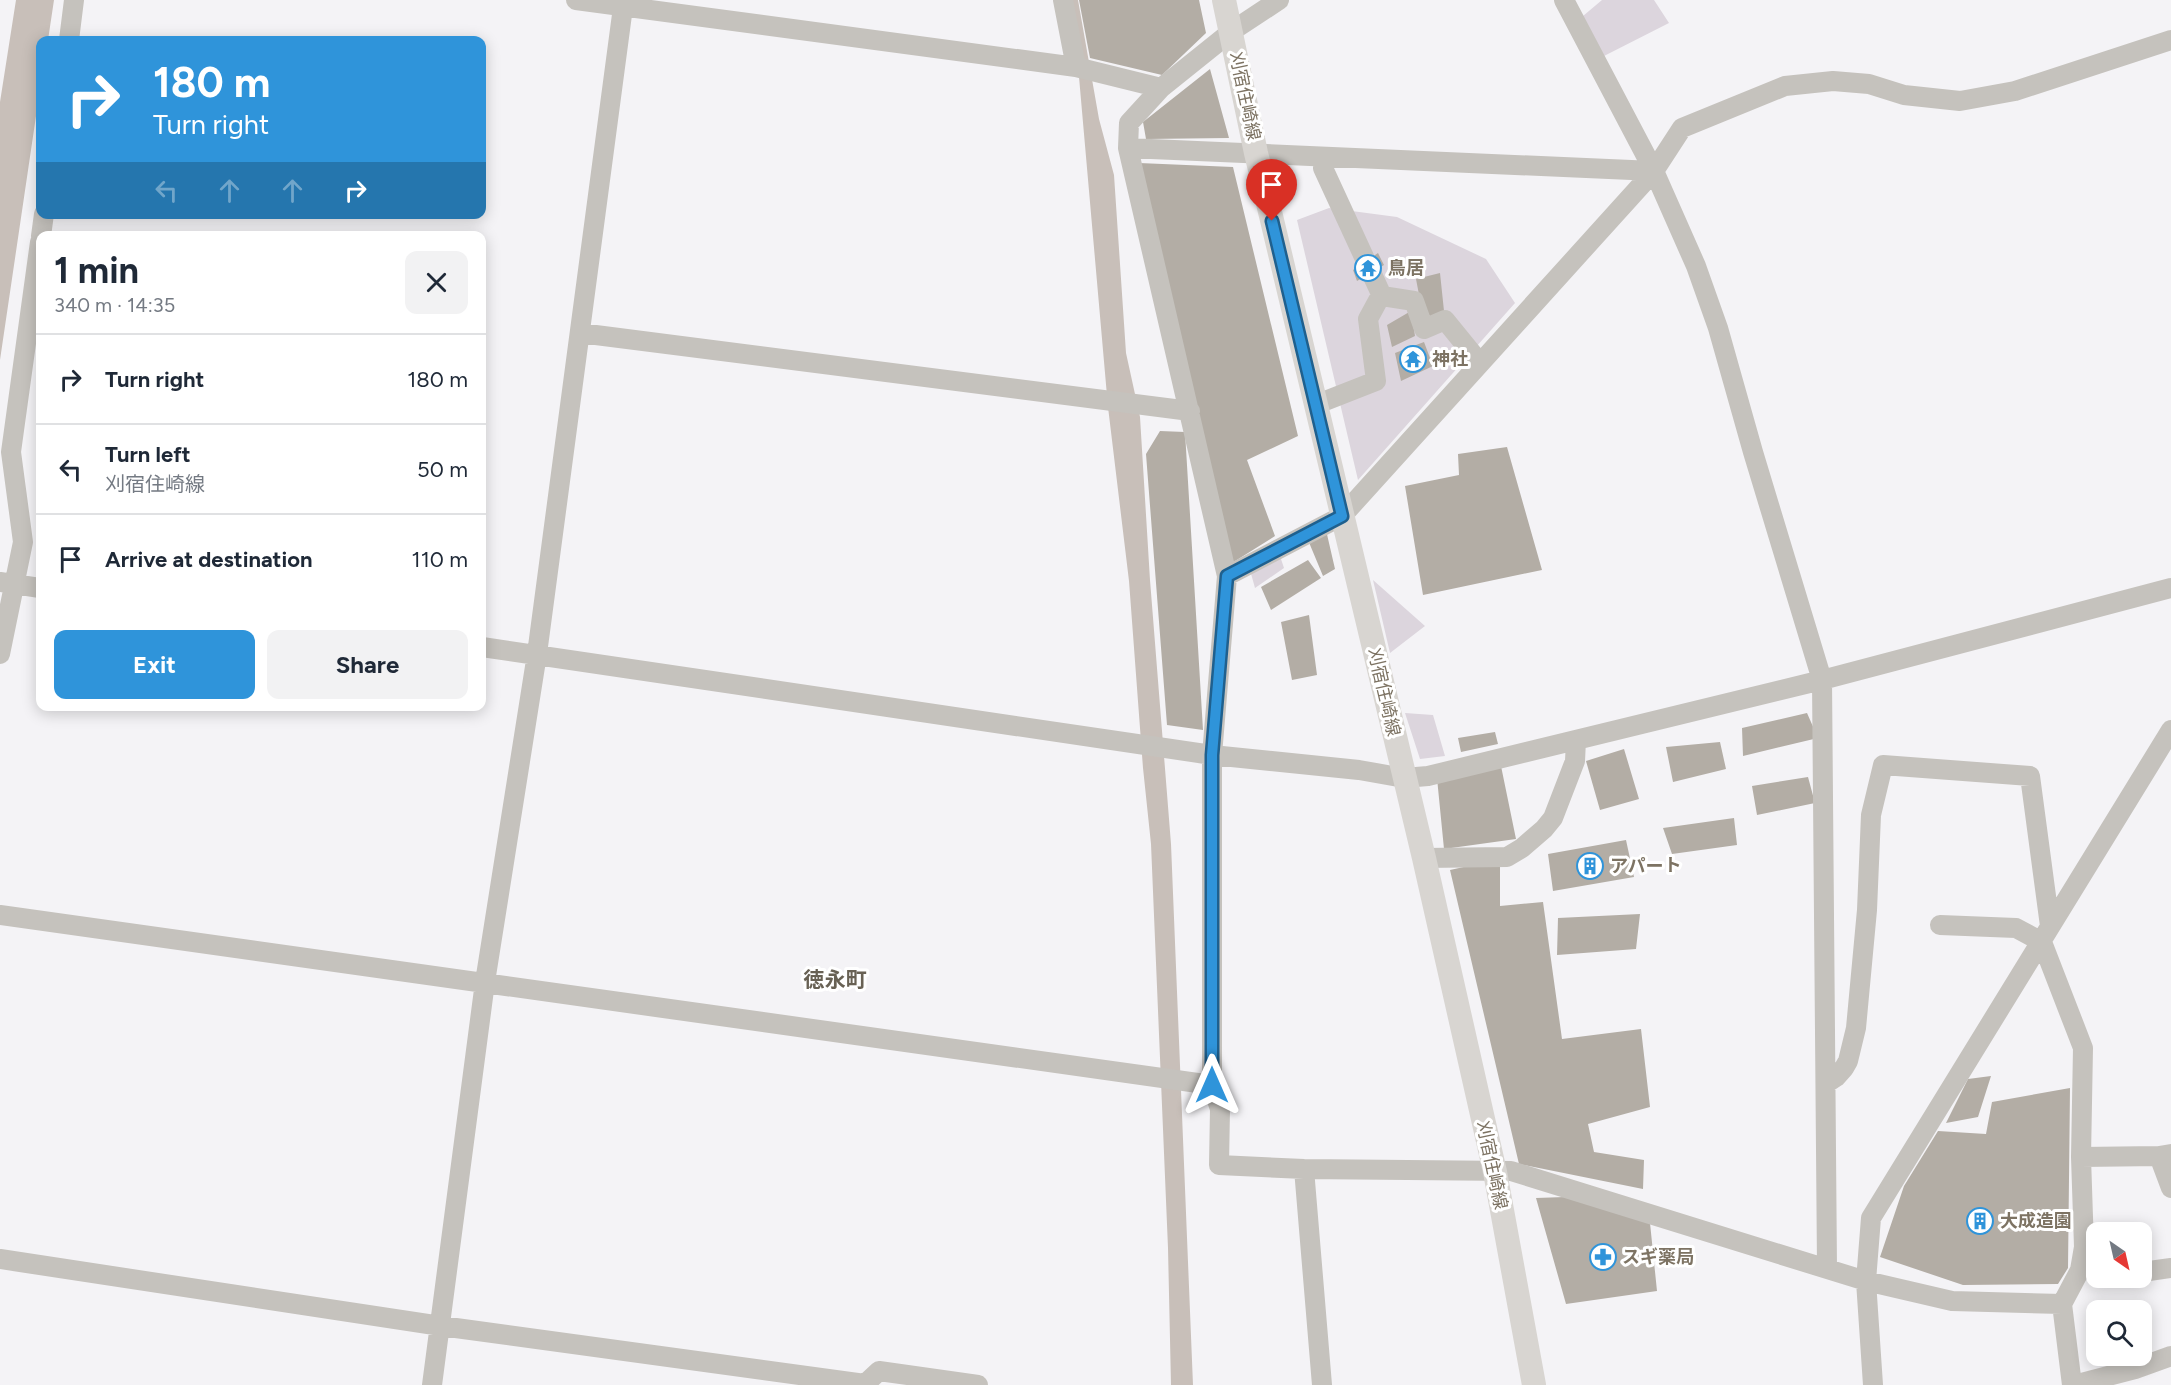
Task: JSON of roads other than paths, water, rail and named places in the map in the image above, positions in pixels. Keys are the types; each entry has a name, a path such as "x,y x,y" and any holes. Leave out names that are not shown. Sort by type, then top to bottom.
{"main road":[{"name":"刈宿住崎線","path":"1224,0 1256,153 1424,858 1495,1172 1534,1385"}],"street":[{"path":"70,36 74,0"},
{"path":"576,0 1076,67 1161,88"},
{"path":"1063,0 1076,67"},
{"path":"1279,0 1232,31 1161,88 1129,123 1128,148 1227,576 1212,755 1212,1085 1220,1110 1219,1165 1305,1169 1511,1171 1827,1267 1866,1281 1952,1301 2062,1304"},
{"path":"1564,0 1654,171 1696,266 1718,328 1822,680 1827,1267"},
{"path":"432,1385 485,982 537,654 623,7"},
{"path":"1227,576 1342,516 1654,171 1682,128 1785,86 1833,81 1869,84 1904,95 1960,101 2015,91 2171,40"},
{"path":"1128,148 1654,171"},
{"path":"1323,168 1381,295"},
{"path":"0,654 7,584 23,542 11,452 36,271"},
{"path":"1381,295 1414,301 1424,329 1445,320 1480,363"},
{"path":"1325,401 1376,381 1368,319 1381,295"},
{"path":"580,333 1190,411"},
{"path":"7,584 36,588"},
{"path":"486,648 1212,755 1359,770 1404,778 1428,776 1822,680 2171,588"},
{"path":"1873,1385 1866,1281 1871,1218 2171,730"},
{"path":"1424,858 1507,857 1522,848 1553,818 1575,761 1576,740"},
{"path":"1827,1083 1836,1077 1848,1061 1856,1028 1867,910 1871,815 1883,765 2030,776 2046,934 2083,1048 2081,1157 2086,1257"},
{"path":"0,915 1212,1085"},
{"path":"1940,925 2016,928 2046,934"},
{"path":"2081,1157 2165,1155 2171,1188"},
{"path":"1305,1169 1322,1385"},
{"path":"0,1259 441,1326 865,1384 879,1371 978,1385"},
{"path":"2152,1271 2171,1268"},
{"path":"2086,1274 2062,1304 2073,1385 2136,1369 2171,1356"}],"place":[{"name":"鳥居","path":"1368,268"},
{"name":"神社","path":"1413,359"},
{"name":"アパート","path":"1590,866"},
{"name":"大成造園","path":"1980,1221"},
{"name":"スギ薬局","path":"1603,1257"}],"district":[{"name":"徳永町","path":"835,980"}]}
